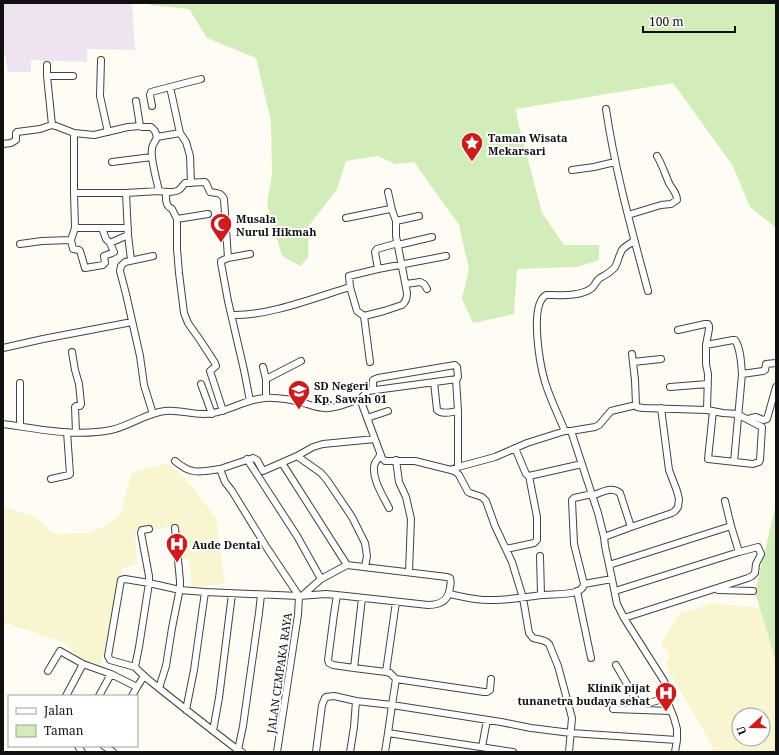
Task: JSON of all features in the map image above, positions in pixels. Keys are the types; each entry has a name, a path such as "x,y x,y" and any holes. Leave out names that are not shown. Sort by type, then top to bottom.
{"street":[{"path":"101,60 100,96 108,132"},
{"path":"47,65 52,125"},
{"path":"47,76 73,76"},
{"path":"152,106 150,95 151,92 201,79"},
{"path":"170,87 180,133 186,142 190,156 192,183"},
{"path":"136,101 140,126"},
{"path":"606,109 615,162 648,292"},
{"path":"3,144 11,143 16,140 16,133 18,132 40,129 52,125 74,133 89,135 128,127 151,127 155,131 157,137"},
{"path":"74,133 75,228 71,240 74,249 80,251 84,266 86,268 104,264 104,256 114,252 110,242 106,239 102,228"},
{"path":"180,133 157,137 151,150 152,157 168,208 172,209 177,219 177,249 184,313 188,323 215,363 216,366 210,371 223,411"},
{"path":"628,215 661,205 671,204 677,200 677,196 668,181 657,156"},
{"path":"112,162 152,157"},
{"path":"572,170 615,162"},
{"path":"74,192 162,192 179,190 184,184 205,182 210,192 218,193 222,195 224,199 228,258"},
{"path":"364,316 404,304 407,293 396,236 396,221 388,192"},
{"path":"126,193 130,260"},
{"path":"346,218 390,209 392,210"},
{"path":"177,219 208,214"},
{"path":"396,221 419,216"},
{"path":"75,228 128,228"},
{"path":"110,242 128,235"},
{"path":"378,269 375,254 376,250 381,247 432,237"},
{"path":"20,244 42,241 71,240"},
{"path":"634,241 626,246 622,251 616,266 612,271 598,279 590,289 571,294 546,295 543,297 538,310 538,342 541,364 547,387 582,464 592,495 604,537 618,604 624,618 664,681 667,689 666,698 676,723 677,740 675,752"},
{"path":"250,254 228,258 220,263 250,401"},
{"path":"153,256 125,262 121,266 120,271 140,356 144,385 153,414"},
{"path":"370,362 364,316 357,311 348,274 446,256"},
{"path":"406,284 420,282 424,284 427,289"},
{"path":"232,315 257,313 305,302 350,287"},
{"path":"3,348 132,322"},
{"path":"632,354 637,408 661,408 710,411 737,414 762,428 759,462 753,464 708,459 710,411 706,345 709,326 708,324 678,330"},
{"path":"706,345 733,340 736,340 738,344 742,374 737,414 734,462"},
{"path":"72,352 81,404 80,406 75,407 76,432"},
{"path":"633,362 661,359"},
{"path":"266,379 300,361"},
{"path":"742,374 763,372 766,364 776,363"},
{"path":"373,390 373,380 378,378 455,365 458,377 458,379 456,379 458,411 458,467"},
{"path":"263,367 266,379 266,398"},
{"path":"3,424 35,429 96,433 113,429 160,412 169,411 212,414 250,401 266,398 290,399 327,408 360,399 367,392 373,390 456,379"},
{"path":"434,382 437,410 439,412 458,411"},
{"path":"20,383 20,426"},
{"path":"201,384 212,414"},
{"path":"670,387 708,384"},
{"path":"748,419 756,417 763,420 767,419 776,387"},
{"path":"360,399 380,455 385,461 415,461 451,470 459,475 470,494 480,496 486,501 495,526 512,562 523,598 529,633 533,638 543,639 549,644 558,666 572,718 569,752"},
{"path":"451,470 494,457 527,443 568,431 595,427 599,425 611,412 636,405"},
{"path":"604,537 672,513 678,507 679,499 669,470 661,408"},
{"path":"367,418 388,411"},
{"path":"51,479 70,474 67,432"},
{"path":"175,460 182,467 191,471 200,472 220,469 247,459 254,458 263,471 313,447 323,444 375,439"},
{"path":"506,549 534,543 537,540 537,517 529,476 526,474 515,448"},
{"path":"380,455 375,463 375,477 389,508"},
{"path":"297,456 321,473 352,517 365,543 367,556 365,567"},
{"path":"247,459 297,536 321,579"},
{"path":"396,460 399,482 406,497 411,519 409,572"},
{"path":"282,463 347,565"},
{"path":"529,476 582,464"},
{"path":"220,469 225,482 266,548 301,595"},
{"path":"450,594 468,598 492,600 523,598 577,591 583,588 584,584 574,544 572,500 574,498 592,495 612,489 619,492 631,527"},
{"path":"725,501 739,552"},
{"path":"609,565 731,526"},
{"path":"159,688 166,666 180,586 175,528"},
{"path":"133,695 140,682 135,667 149,580 141,533 142,530 149,529"},
{"path":"615,591 758,547 761,554 756,564 755,573 748,578 624,618"},
{"path":"540,556 541,595"},
{"path":"135,667 110,660 108,656 121,580 149,580 205,592 261,595 301,595 337,595 433,605 442,602 450,594 451,581 450,578 347,565 321,579 301,595"},
{"path":"584,584 612,579"},
{"path":"713,589 753,591"},
{"path":"577,591 591,658"},
{"path":"186,710 194,670 205,592"},
{"path":"213,731 219,698 232,594"},
{"path":"48,671 58,652 60,651 83,664 159,688 240,751 260,613 261,595"},
{"name":"JALAN CEMPAKA RAYA","path":"277,752 301,595"},
{"path":"337,595 328,660 329,663 333,665 386,672 390,673 396,679 484,692 488,692 490,690 491,679"},
{"path":"354,668 362,598"},
{"path":"386,672 396,602"},
{"path":"67,695 83,664"},
{"path":"616,665 640,708"},
{"path":"100,695 111,674"},
{"path":"385,752 396,679"},
{"path":"316,752 324,698 334,696 356,701 392,705 531,728 571,733 677,740"},
{"path":"640,708 666,698"},
{"path":"350,752 356,701"},
{"path":"613,708 640,708 671,711"},
{"path":"482,748 487,720"},
{"path":"388,733 512,752"}],"shaded area":[{"path":"3,3 132,3 135,50 87,49 87,62 31,60 31,72 8,72 3,45"},
{"path":"167,463 185,478 216,518 225,584 192,587 189,558 180,558 175,526 135,532 137,564 122,568 119,593 101,665 81,659 65,643 3,622 3,509 11,509 36,517 53,534 87,533 106,526 120,515 132,473"},
{"path":"713,603 760,608 776,662 776,752 709,752 714,749 665,664 670,657 661,643 679,614"}],"green space":[{"name":"Taman Wisata Mekarsari","path":"150,3 776,3 776,228 750,207 733,166 673,83 516,109 518,122 542,213 564,245 599,245 599,260 577,267 517,269 514,314 473,323 462,299 469,269 459,225 414,162 395,164 378,156 346,161 337,189 308,227 308,258 300,266 282,256 267,204 272,174 271,121 256,58 207,38 189,9 150,5"},
{"path":"776,504 776,662 755,592"}],"place":[{"name":"Taman Wisata Mekarsari","path":"472,162"},
{"name":"Musala Nurul Hikmah","path":"221,244"},
{"name":"SD Negeri Kp. Sawah 01","path":"299,410"},
{"name":"Aude Dental","path":"177,564"},
{"name":"Klinik pijat tunanetra budaya sehat","path":"666,712"}]}
